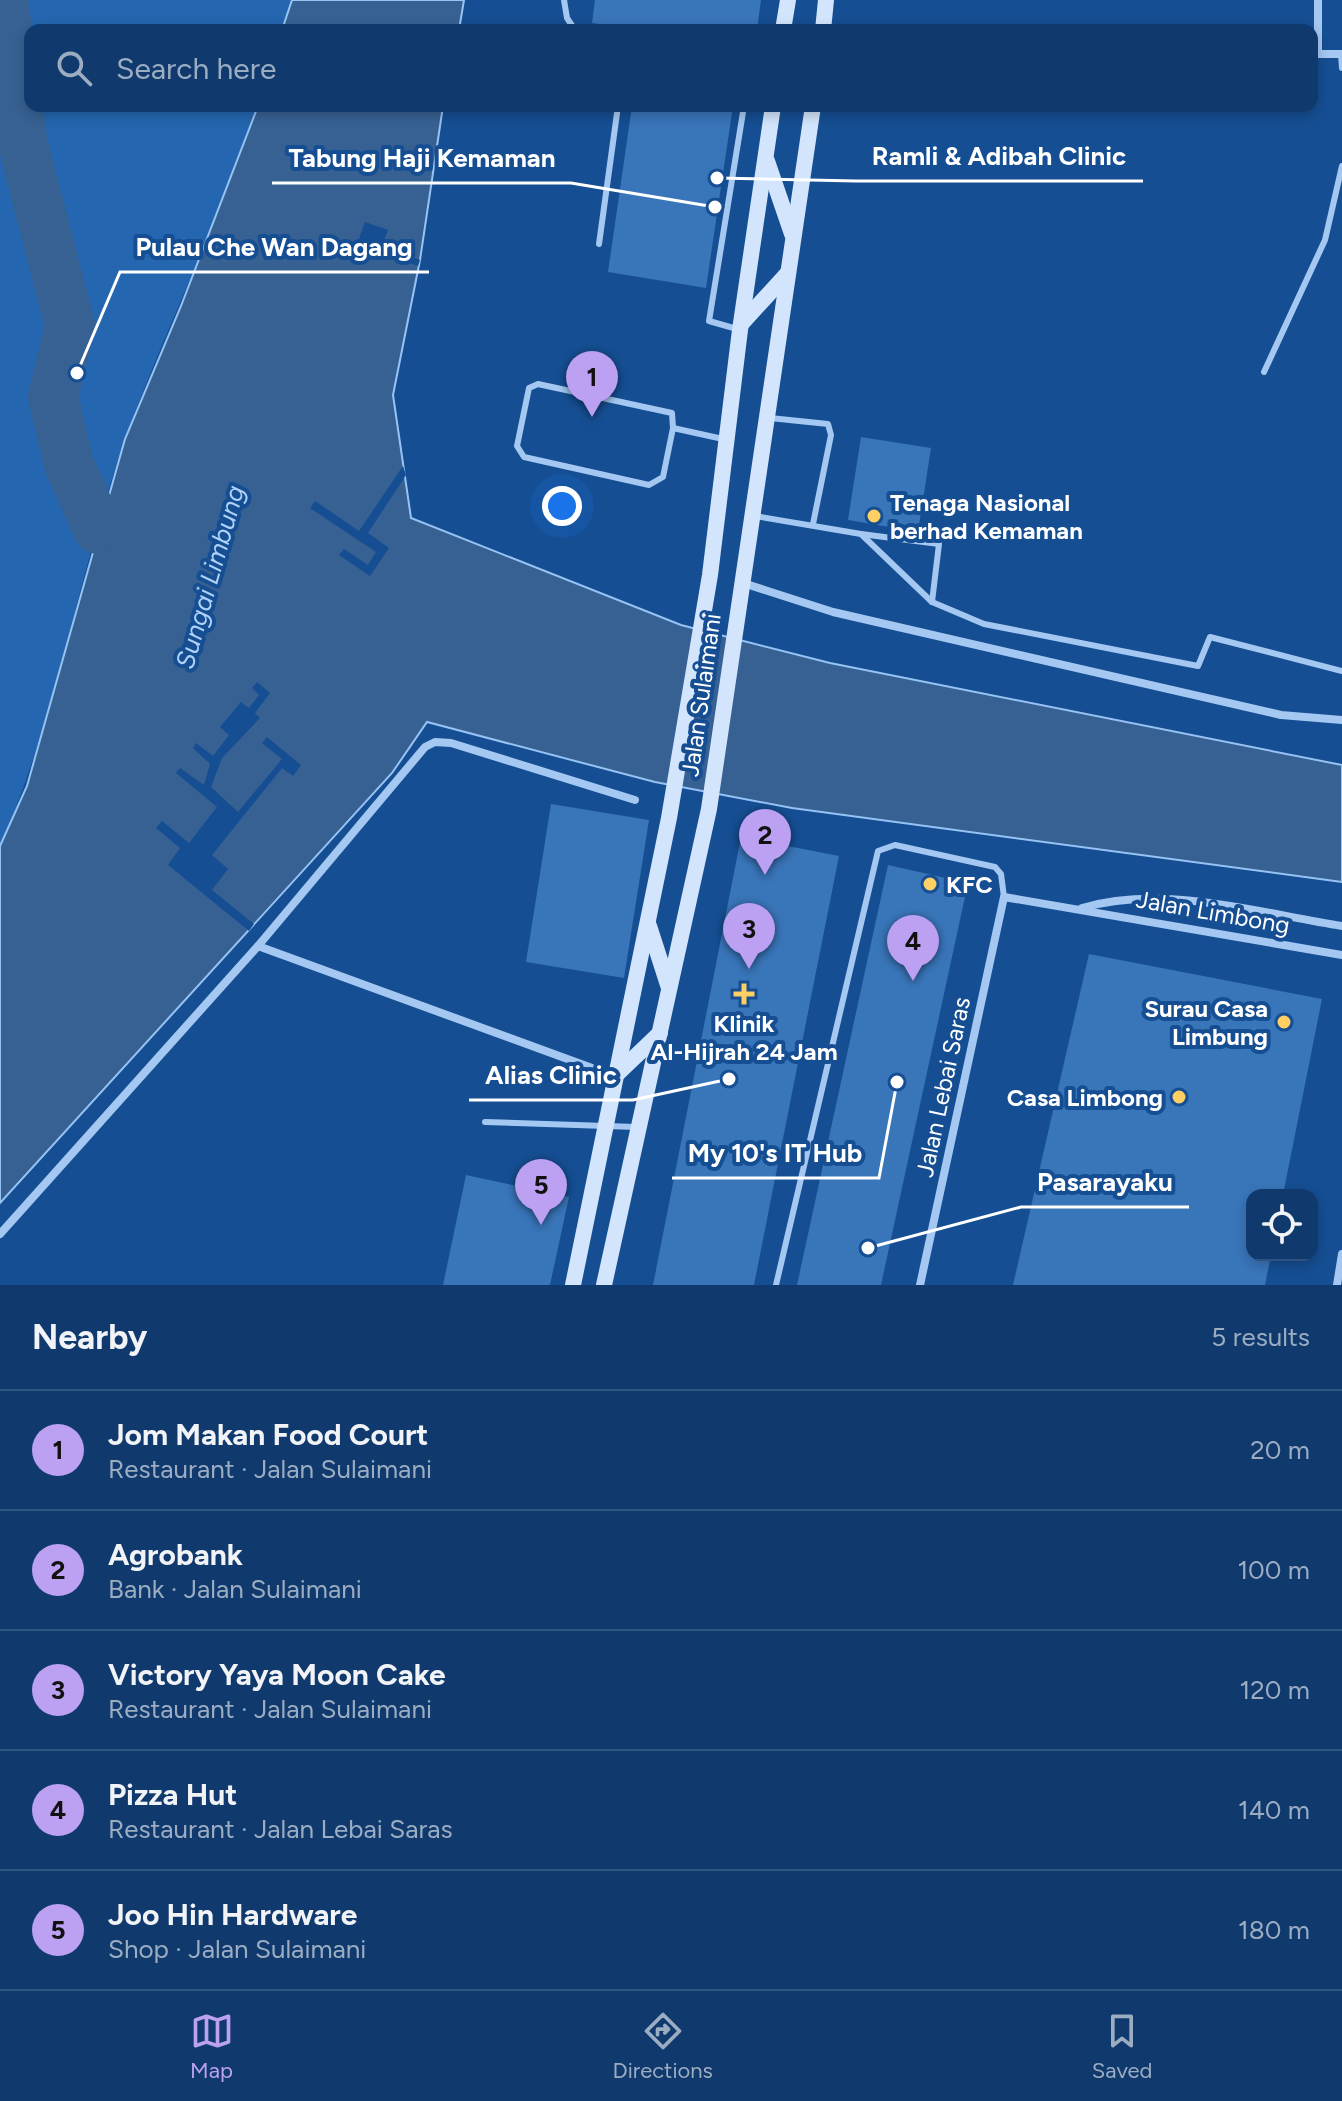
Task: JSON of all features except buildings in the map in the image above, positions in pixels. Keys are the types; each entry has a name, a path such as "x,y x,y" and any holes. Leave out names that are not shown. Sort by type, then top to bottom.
{"main road":[{"path":"784,24 788,0"},
{"path":"824,24 826,0"},
{"name":"Jalan Sulaimani","path":"573,1285 671,804 710,575 772,112"},
{"name":"Jalan Sulaimani","path":"604,1285 709,809 812,112"},
{"path":"765,157 794,239"},
{"path":"741,327 787,274"},
{"path":"648,923 669,990"},
{"path":"614,1076 660,1033"}],"street":[{"path":"1317,24 1318,0"},
{"path":"1318,54 1341,54"},
{"path":"742,587 833,612 1281,715 1342,720"},
{"path":"0,1234 258,946 425,747 435,742 451,743 635,800"},
{"name":"Jalan Limbong","path":"1004,897 1342,955"},
{"name":"Jalan Lebai Saras","path":"920,1285 1004,897"},
{"name":"Jalan Limbong","path":"1077,909 1116,898 1163,898 1342,926"},
{"path":"258,946 614,1076"},
{"path":"1337,1285 1342,1254"}],"lane":[{"path":"564,0 571,24"},
{"path":"1341,54 1342,68"},
{"path":"599,244 617,112"},
{"path":"741,327 709,321 743,112"},
{"path":"1264,372 1325,240 1331,200 1342,166"},
{"path":"538,384 672,413 673,428 663,477 649,485 524,457 517,446 529,388 538,384"},
{"path":"766,417 828,424 831,435 813,524"},
{"path":"673,428 727,439"},
{"path":"752,515 939,544 932,602"},
{"path":"861,534 932,602 984,624 1198,666 1210,637 1342,671"},
{"path":"776,1285 878,851 895,845 995,867 1001,874 1004,897"},
{"path":"485,1122 639,1127"}],"shaded area":[{"path":"0,0 292,0 284,24 24,24 24,112 256,112 125,440 108,490 37,747 0,846"}],"water":[{"path":"292,0 464,0 460,24 284,24"},
{"name":"Sungai Limbung","path":"256,112 442,112 420,260 393,395 411,518 681,625 830,663 1342,765 1342,882 792,808 655,782 427,722 392,773 0,1203 0,846 27,786 125,439 181,306"}],"pier":[{"path":"365,222 388,230 382,246 420,260 418,266 357,244"},
{"path":"403,466 406,475 368,533 389,548 370,576 339,555 344,549 368,565 376,552 310,508 315,501 359,531"},
{"path":"257,682 270,693 255,713 260,718 222,758 211,787 238,812 282,759 262,743 267,737 301,765 293,776 282,768 212,855 228,869 212,890 254,924 249,931 168,865 180,848 156,828 162,821 189,843 217,807 176,773 180,768 204,785 210,764 193,748 196,743 213,756 229,735 220,727 241,702 249,708 259,695 252,688"}],"waterway":[{"path":"3,0 23,144 70,326 53,397 69,464 98,529"}],"place":[{"name":"Ramli & Adibah Clinic","path":"717,178"},
{"name":"Tabung Haji Kemaman","path":"715,207"},
{"name":"Pulau Che Wan Dagang","path":"77,373"},
{"name":"Jom Makan Food Court","path":"592,417"},
{"name":"Tenaga Nasional berhad Kemaman","path":"874,516"},
{"name":"Agrobank","path":"765,875"},
{"name":"KFC","path":"930,884"},
{"name":"Victory Yaya Moon Cake","path":"749,969"},
{"name":"Pizza Hut","path":"913,981"},
{"name":"Klinik Al-Hijrah 24 Jam","path":"744,994"},
{"name":"Surau Casa Limbung","path":"1284,1022"},
{"name":"Alias Clinic","path":"729,1079"},
{"name":"My 10's IT Hub","path":"897,1082"},
{"name":"Casa Limbong","path":"1179,1097"},
{"name":"Joo Hin Hardware","path":"541,1225"},
{"name":"Pasarayaku","path":"868,1248"}]}
